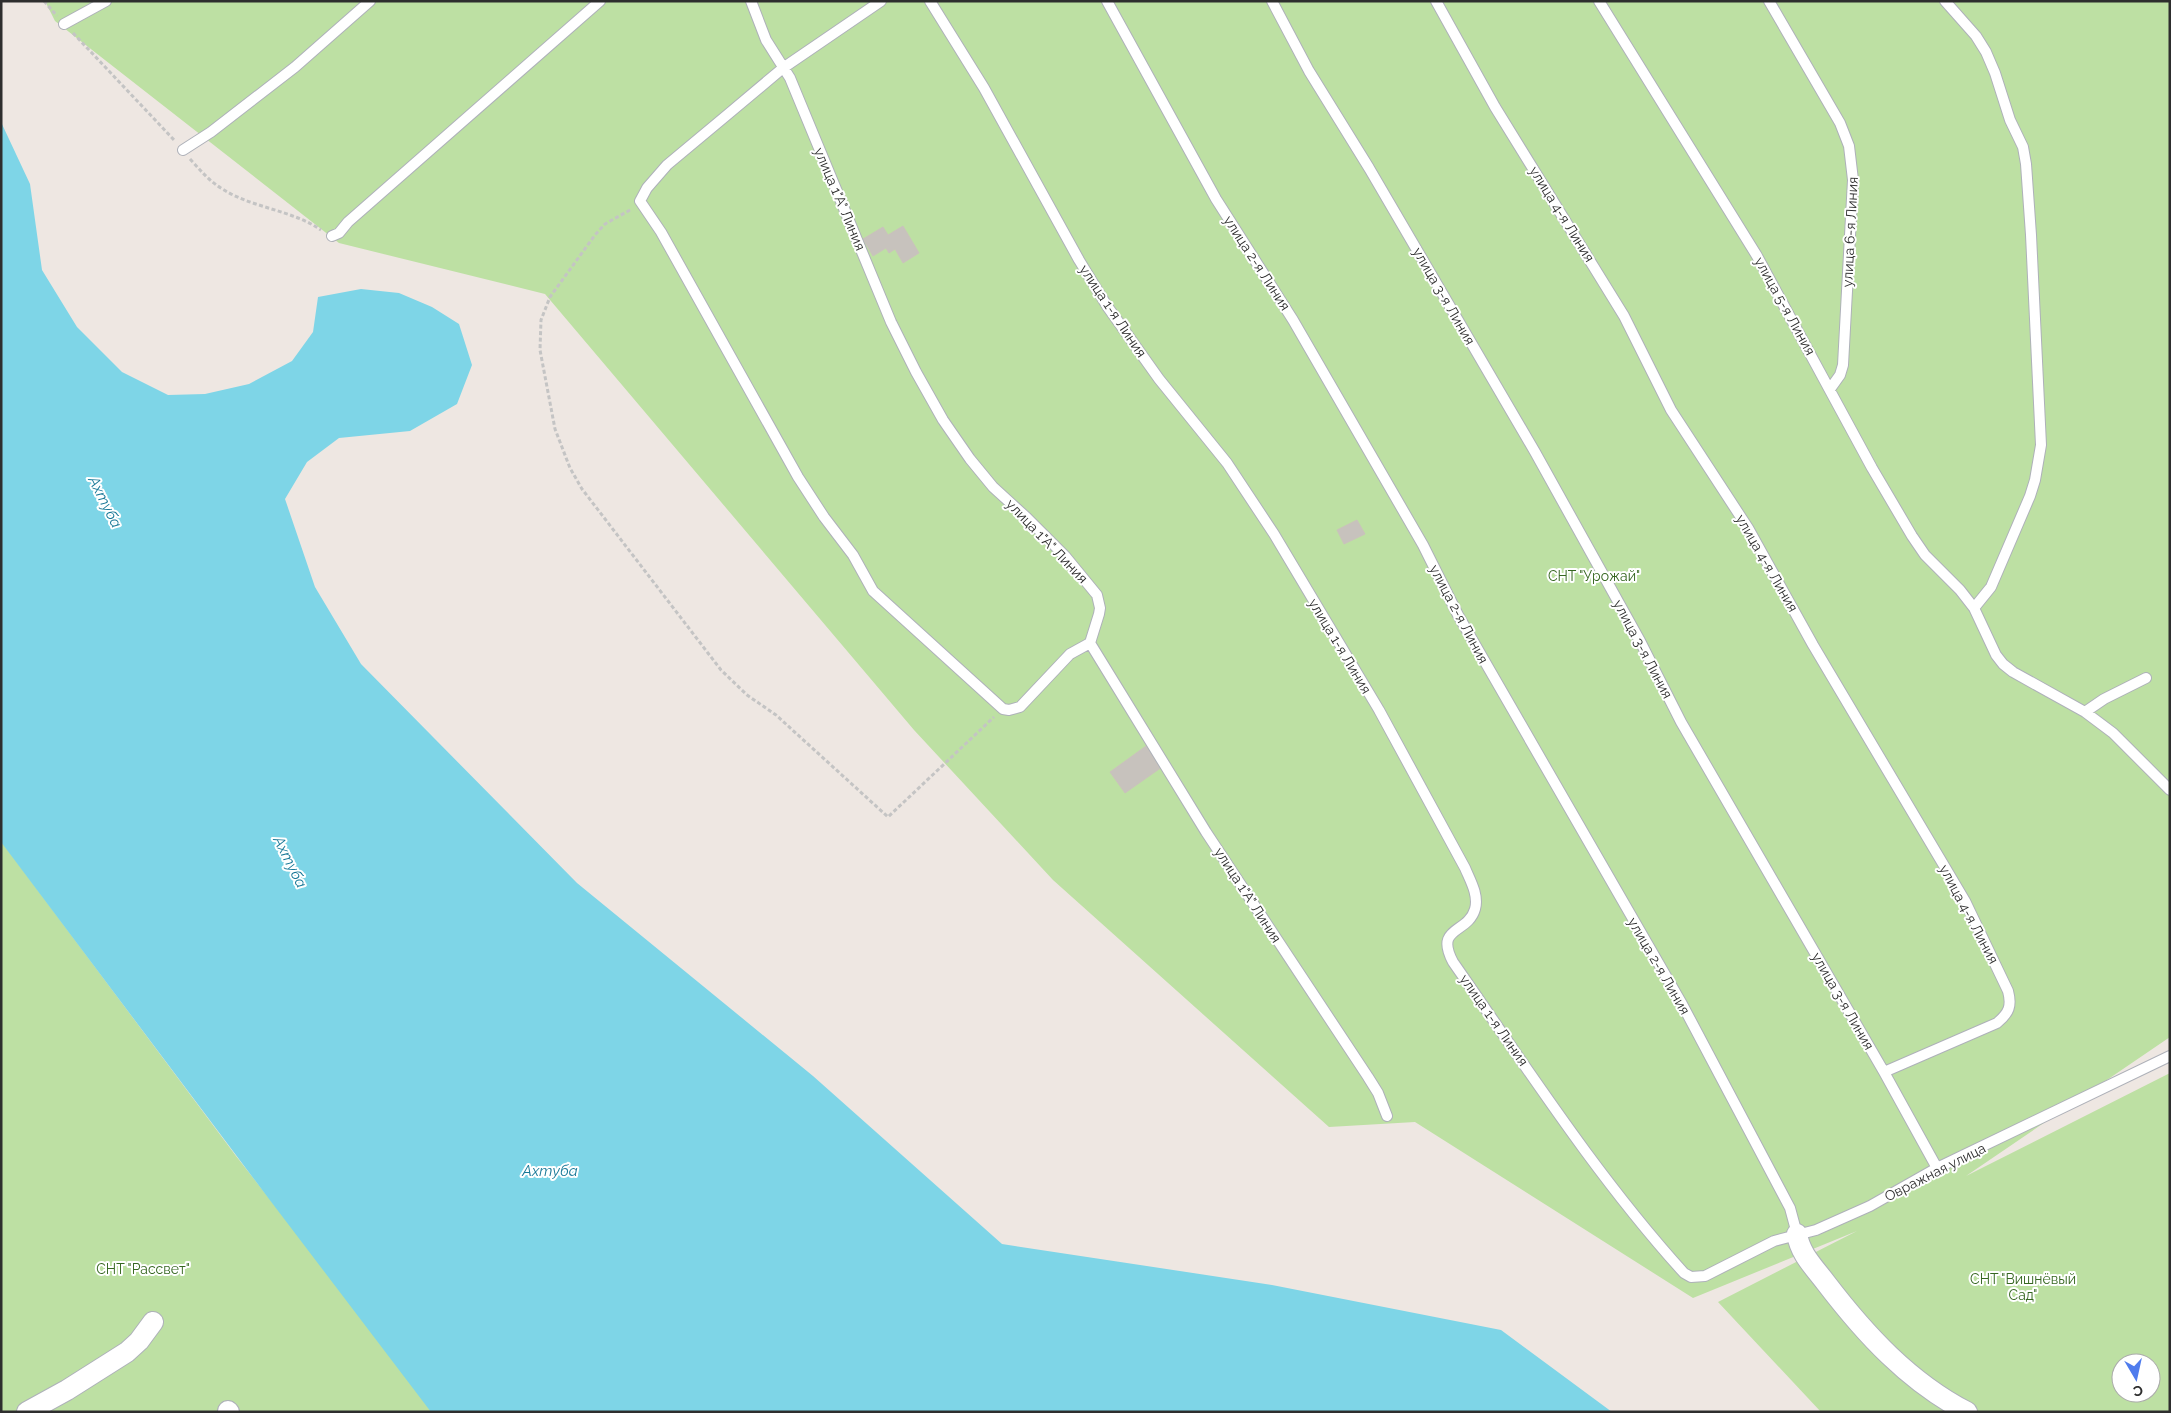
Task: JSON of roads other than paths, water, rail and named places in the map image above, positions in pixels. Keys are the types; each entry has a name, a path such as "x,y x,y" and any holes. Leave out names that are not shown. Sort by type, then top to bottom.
{"street":[{"path":"1797,1234 1803,1254 1832,1292 1886,1353 1934,1394 1966,1412"},
{"path":"27,1412 67,1390 126,1352 139,1341 154,1322"}],"lane":[{"path":"64,24 106,1"},
{"path":"183,150 211,132 294,67 370,1"},
{"path":"332,236 339,233 348,222 600,1"},
{"name":"улица 1\"А\" Линия","path":"751,1 766,40 794,87 891,322 943,420 970,459 993,487 1028,518 1065,556 1097,595 1100,608 1090,643 1206,832 1368,1077 1378,1093 1387,1116"},
{"path":"882,1 784,68 667,165 647,188 640,201 661,232 803,486 853,555 870,587 1003,709 1009,710 1020,707 1070,654 1090,643"},
{"name":"улица 1-я Линия","path":"930,1 984,88 1079,260 1107,306 1159,379 1227,463 1274,534 1379,710 1455,850 1473,888 1475,908 1472,915 1452,931 1448,937 1447,944 1453,962 1575,1137 1646,1231 1684,1273 1697,1278"},
{"name":"улица 2-я Линия","path":"1107,1 1216,199 1293,320 1423,545 1458,615 1682,1004 1790,1208 1797,1234"},
{"name":"улица 3-я Линия","path":"1272,1 1309,71 1369,168 1535,452 1640,641 1681,722 1884,1072 1937,1168"},
{"name":"улица 4-я Линия","path":"1436,1 1496,107 1624,316 1671,410 1748,528 1814,645 1965,901 2008,991 2011,1001 2010,1010 1998,1023 1884,1072"},
{"name":"улица 5-я Линия","path":"1599,1 1757,256 1872,468 1912,536 1925,555 1960,590 1974,608 1996,655 2013,672 2085,712 2113,733 2170,790"},
{"name":"улица 6-я Линия","path":"1769,1 1840,123 1852,160 1853,180 1843,365 1840,375 1830,389"},
{"path":"1946,1 1976,36 1986,52 2010,120 2023,148 2026,164 2032,245 2041,446 2036,480 1992,587 1974,608"},
{"path":"2085,712 2104,698 2146,678"},
{"name":"Овражная улица","path":"1697,1278 1714,1272 1774,1241 1816,1230 1870,1206 1937,1168 2170,1056"}],"water":[{"name":"Ахтуба","path":"1,122 30,184 42,270 77,327 122,372 168,395 205,394 249,384 292,361 313,332 318,297 361,289 399,293 432,307 459,324 472,365 457,404 410,431 339,438 307,462 285,499 315,587 361,664 577,883 813,1076 1002,1244 1272,1285 1501,1330 1612,1412 431,1412 1,842"}],"park label":[{"name":"СНТ \"Урожай\"","path":"1594,576"},
{"name":"СНТ \"Рассвет\"","path":"143,1269"},
{"name":"СНТ \"Вишнёвый Сад\"","path":"2023,1288"}]}
